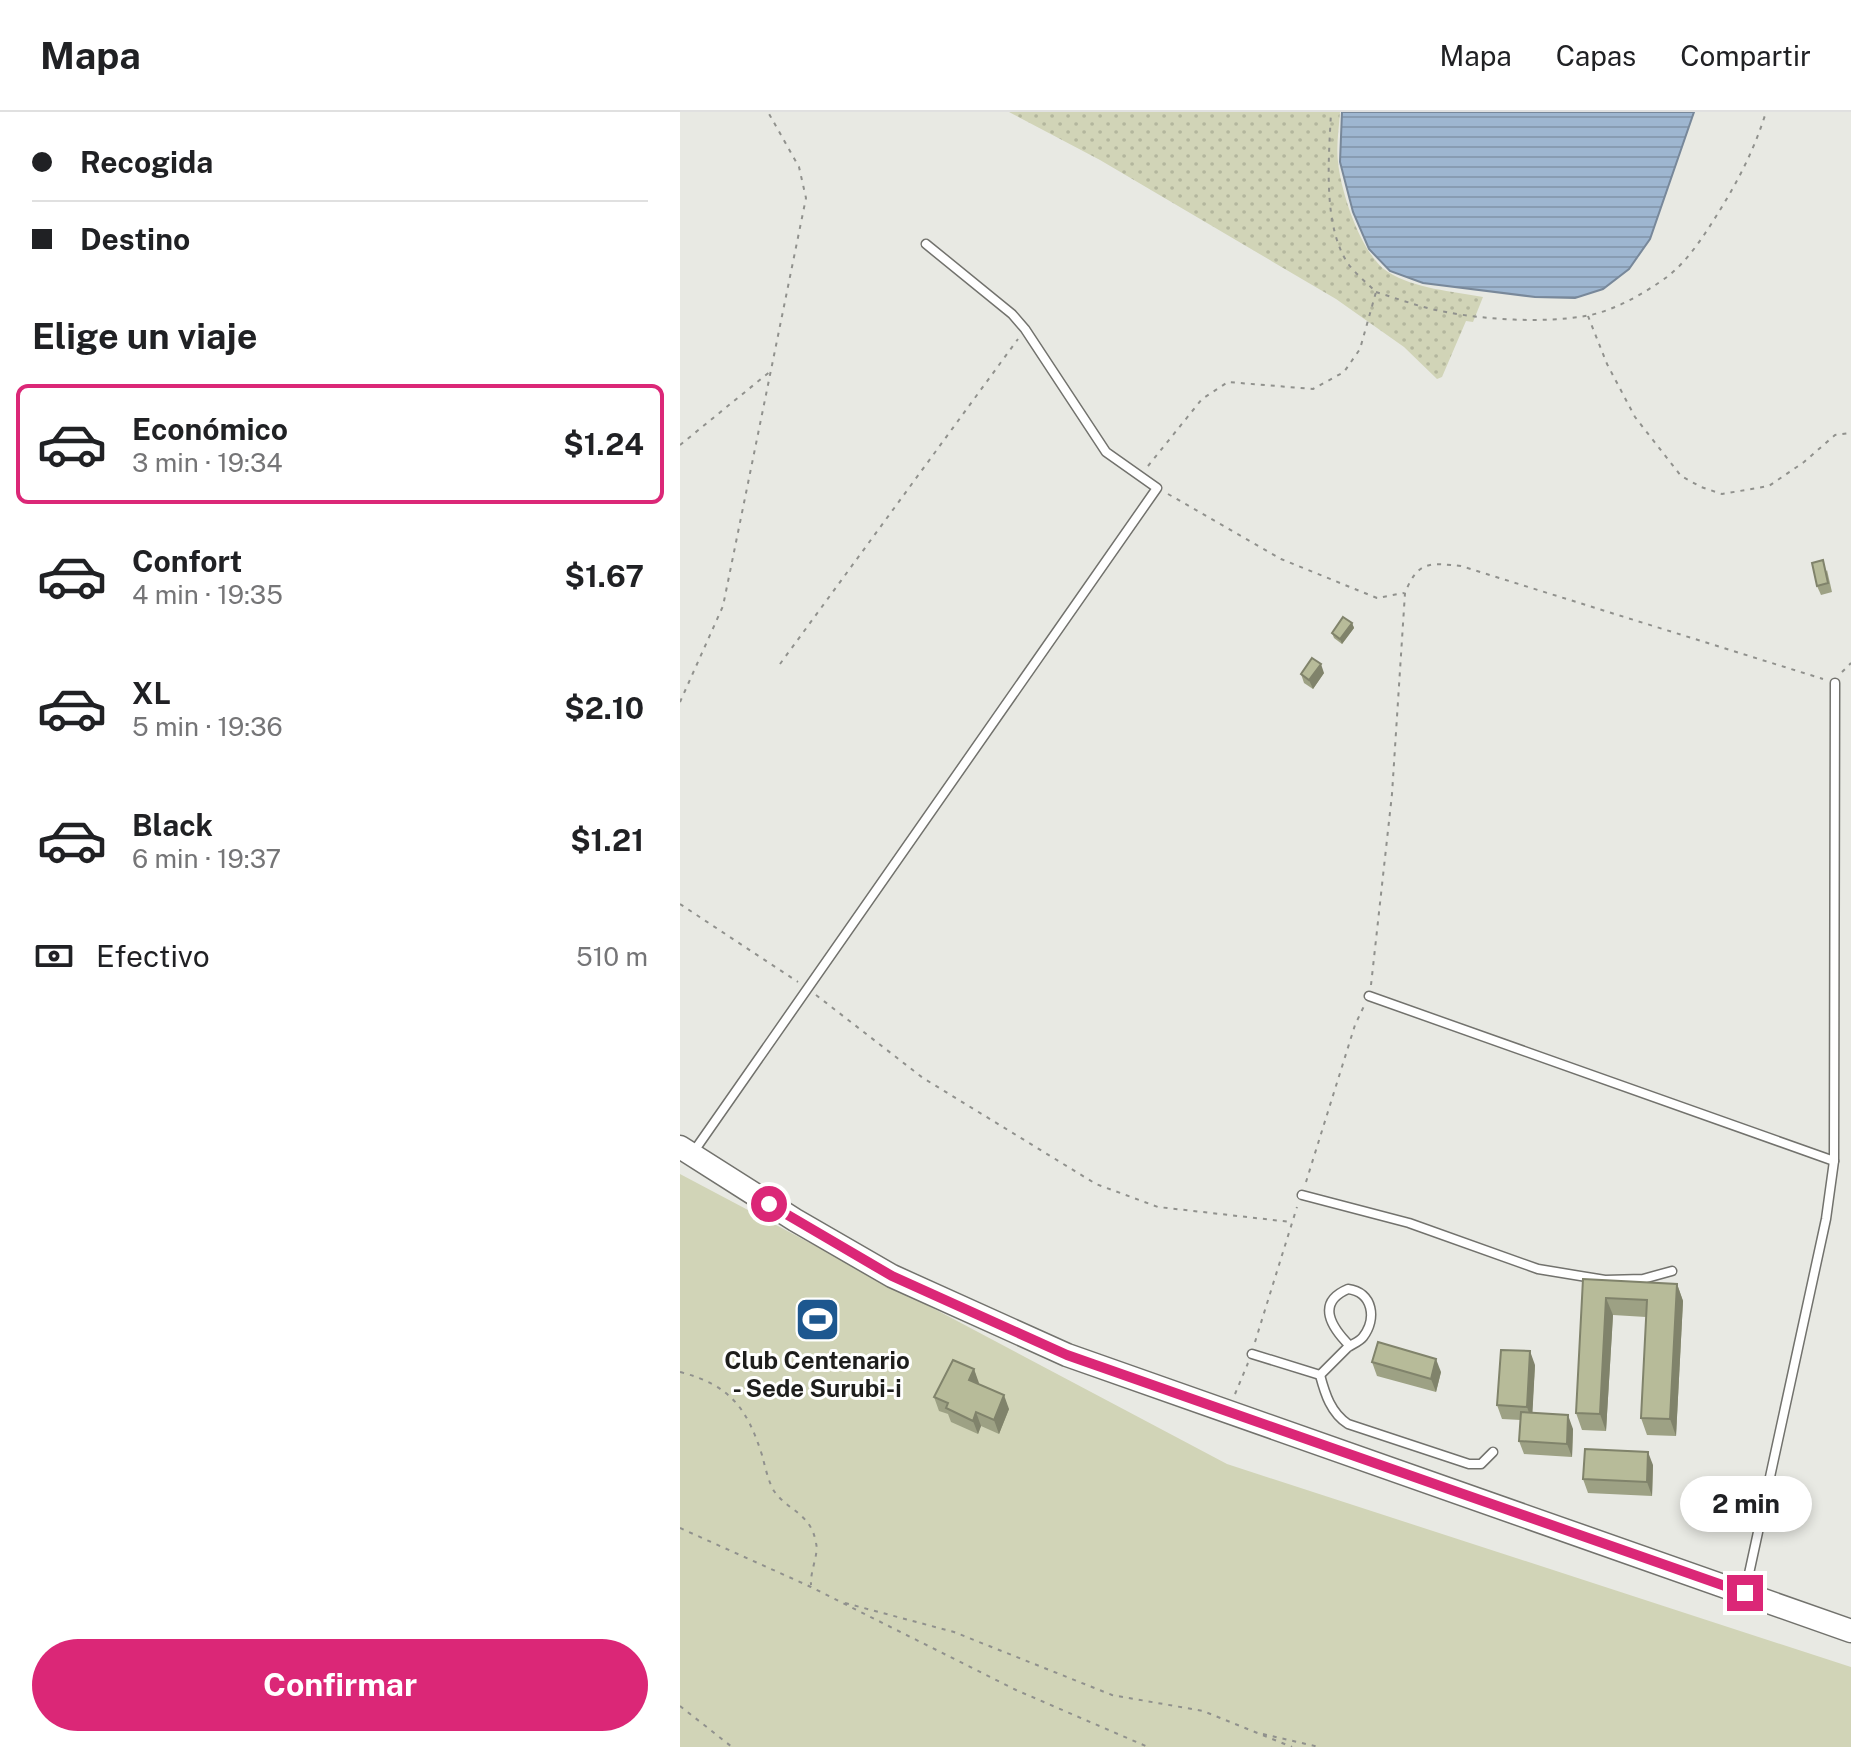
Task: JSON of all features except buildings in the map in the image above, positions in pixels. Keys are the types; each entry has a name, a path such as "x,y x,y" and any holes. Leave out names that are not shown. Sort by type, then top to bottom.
{"street":[{"path":"686,1151 795,1220 892,1276 1067,1355 1851,1631"}],"lane":[{"path":"686,1151 808,988 1157,488 1106,452 1012,314 926,244"},
{"path":"1745,1593 1826,1219 1834,1161 1835,683"},
{"path":"1369,996 1834,1161"},
{"path":"1302,1195 1409,1223 1538,1269 1605,1280 1643,1279 1672,1271"},
{"path":"1320,1375 1350,1346 1362,1339 1371,1317 1370,1302 1356,1290 1348,1289 1333,1299 1329,1310 1331,1323 1350,1346"},
{"path":"1252,1354 1320,1375"},
{"path":"1320,1375 1331,1406 1339,1418 1348,1424 1469,1464 1481,1464 1493,1452"}],"path":[{"path":"680,702 723,606 806,198 799,167 768,112"},
{"path":"1331,112 1331,211 1348,264 1376,292 1445,312 1515,318 1588,316 1629,299 1669,276 1698,244 1737,182 1757,143 1766,112"},
{"path":"1141,475 1202,399 1228,382 1313,389 1344,372 1360,349 1376,292"},
{"path":"1588,316 1607,364 1635,417 1681,476 1701,487 1722,494 1769,486 1804,462 1835,435 1851,433"},
{"path":"780,664 1025,329"},
{"path":"680,445 773,369"},
{"path":"1157,488 1281,559 1377,598 1405,593"},
{"path":"1228,1412 1252,1354 1355,1025 1369,996 1392,794 1405,593 1411,577 1419,568 1431,563 1461,566 1835,683 1851,663"},
{"path":"680,904 808,988 923,1078 1096,1184 1158,1207 1292,1222"},
{"path":"680,1372 708,1380 730,1396 753,1425 775,1491 805,1517 814,1533 818,1547 811,1568 811,1587"},
{"path":"680,1528 811,1587 1016,1690 1148,1747"},
{"path":"841,1602 954,1632 1112,1695 1203,1711 1292,1747"},
{"path":"680,1706 732,1747"},
{"path":"1258,1733 1319,1747"}],"green space":[{"path":"1009,112 1340,112 1337,150 1340,175 1354,222 1369,252 1378,264 1399,278 1434,289 1483,297 1473,322 1466,321 1442,377 1437,379 1404,347 1336,299 1100,160"},
{"name":"Club Centenario - Sede Surubi-i","path":"680,1174 1227,1464 1851,1667 1851,1747 680,1747"}],"water":[{"path":"1342,112 1694,112 1650,239 1629,269 1603,289 1575,298 1535,297 1423,283 1390,271 1369,249 1353,212 1340,162"}],"place":[{"name":"Club Centenario - Sede Surubi-i","path":"817,1319"}],"route":[{"path":"769,1204 892,1276 1067,1355 1745,1593"}]}
